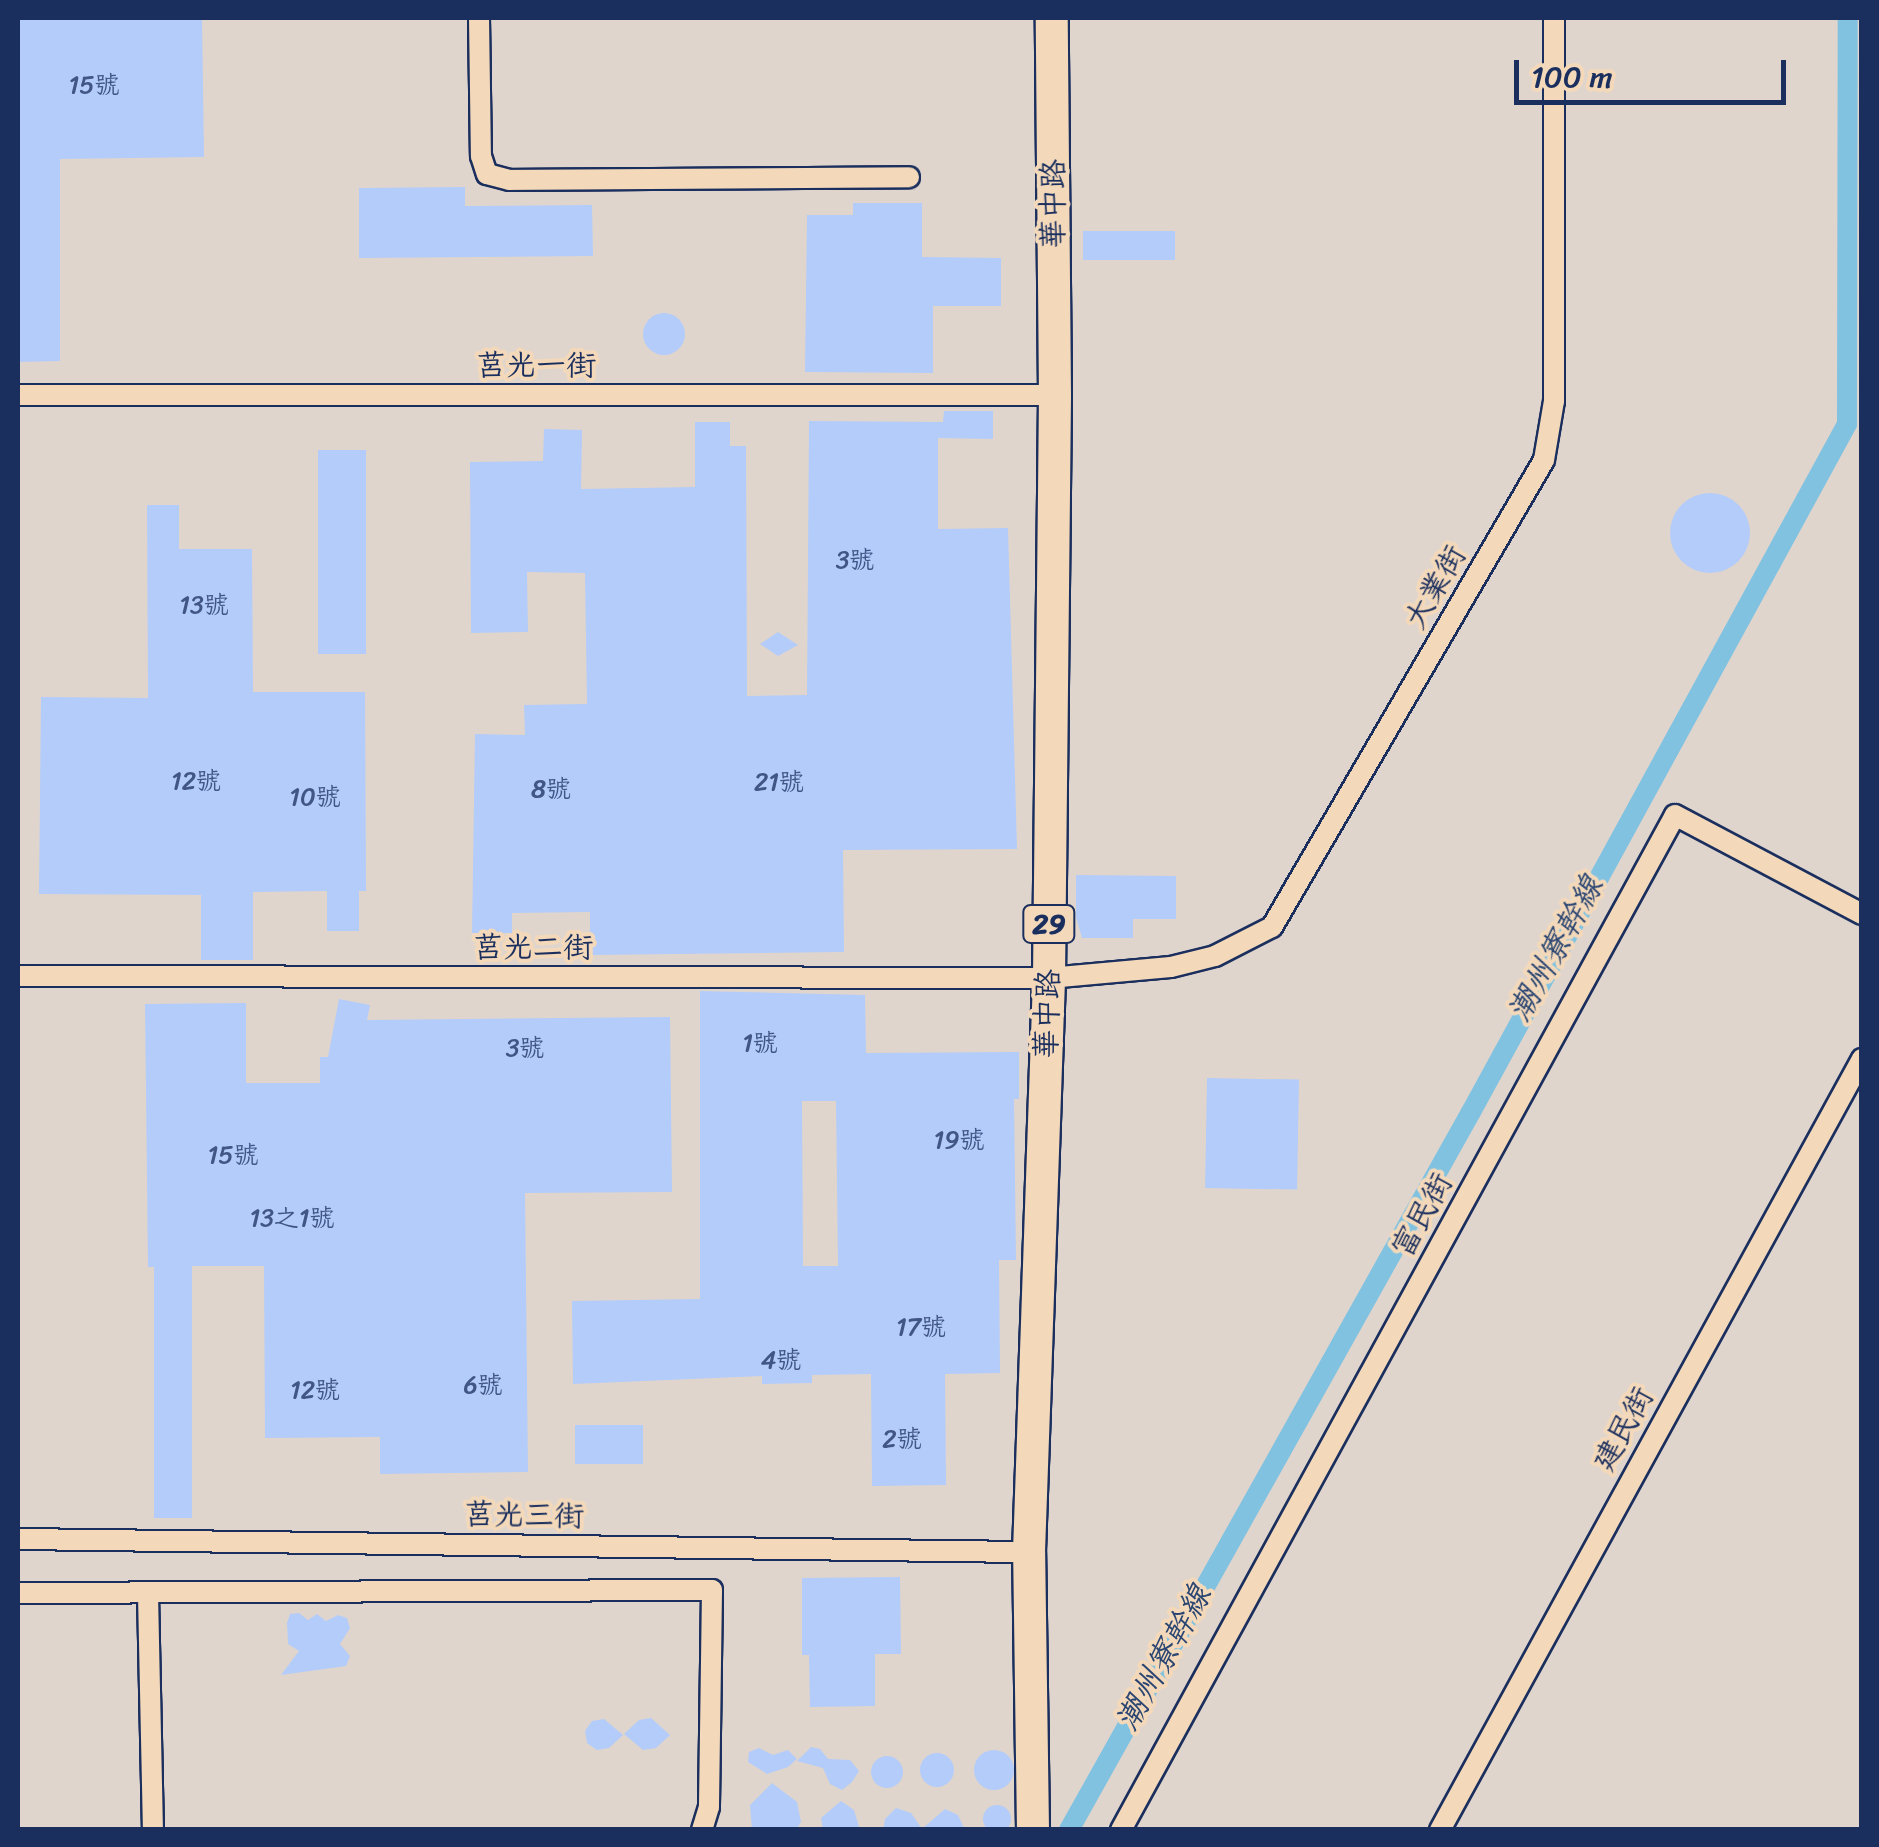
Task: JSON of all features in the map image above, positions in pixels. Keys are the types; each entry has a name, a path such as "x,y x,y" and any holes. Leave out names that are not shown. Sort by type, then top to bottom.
{"main road":[{"name":"華中路","path":"1033,1830 1030,1552 1048,978 1055,395 1052,18"}],"street":[{"path":"478,18 481,156 487,174 509,180 909,177"},
{"name":"大業街","path":"1048,978 1171,967 1215,956 1272,927 1544,460 1554,401 1554,18"},
{"name":"莒光一街","path":"18,394 1055,395"},
{"name":"富民街","path":"1121,1830 1674,815 1862,914"},
{"name":"莒光二街","path":"18,976 1048,978"},
{"name":"建民街","path":"1440,1830 1862,1059"},
{"name":"莒光三街","path":"18,1539 1030,1552"},
{"path":"18,1593 712,1590 709,1807 702,1830"},
{"path":"148,1594 153,1830"}],"shaded area":[{"path":"18,18 1861,18 1861,1829 18,1829"}],"building":[{"path":"18,18 202,18 204,157 60,159 60,361 18,362"},
{"path":"465,187 465,206 592,205 593,256 359,258 359,188"},
{"path":"853,203 922,203 922,257 1001,258 1001,306 933,306 933,373 805,372 807,215 853,215"},
{"path":"1083,231 1175,231 1175,260 1083,260"},
{"path":"664,313 679,319 685,334 679,349 664,355 649,349 643,334 649,319"},
{"path":"944,411 993,411 993,439 938,438 938,529 1008,528 1017,849 843,850 844,952 590,955 590,912 512,913 512,933 472,933 475,734 525,735 524,705 587,704 585,573 527,572 528,632 471,633 470,462 543,461 544,429 582,430 581,489 695,487 695,422 730,422 730,446 746,446 747,696 807,695 809,421 943,422"},
{"path":"318,450 366,450 366,654 318,654"},
{"path":"1710,493 1725,496 1738,505 1747,518 1747,548 1738,561 1725,570 1710,573 1695,570 1682,561 1673,548 1670,533 1673,518 1682,505 1695,496"},
{"path":"147,505 179,505 179,549 252,549 253,692 365,692 366,891 359,891 359,931 327,931 327,891 253,892 253,960 201,960 201,895 39,894 41,697 148,698"},
{"path":"778,632 798,645 778,656 760,644"},
{"path":"1076,875 1176,876 1176,919 1133,919 1133,938 1082,938 1076,917"},
{"path":"700,991 865,995 866,1053 1019,1052 1019,1099 1014,1099 1016,1260 999,1260 1000,1373 945,1374 946,1485 872,1486 871,1374 812,1375 812,1383 762,1384 762,1376 573,1384 572,1301 700,1299","holes":["802,1101 836,1101 838,1266 803,1266"]},
{"path":"339,999 370,1005 367,1020 670,1017 672,1192 525,1193 528,1472 380,1474 380,1437 265,1438 264,1266 192,1266 192,1518 154,1518 154,1267 148,1267 145,1004 246,1003 246,1083 320,1083 320,1057 328,1057"},
{"path":"1207,1078 1299,1080 1297,1190 1205,1188"},
{"path":"575,1425 643,1425 643,1464 575,1464"},
{"path":"900,1577 901,1654 875,1654 875,1706 810,1707 809,1655 802,1655 802,1578"},
{"path":"299,1613 308,1620 317,1614 326,1621 338,1615 347,1618 350,1628 340,1644 350,1656 346,1666 281,1675 299,1651 288,1644 287,1623 290,1614"},
{"path":"651,1718 670,1735 656,1748 643,1750 624,1734 639,1720"},
{"path":"604,1719 623,1735 609,1748 597,1750 587,1743 585,1731 592,1721"},
{"path":"811,1747 820,1749 828,1759 850,1760 859,1771 852,1782 842,1790 830,1784 823,1768 797,1761"},
{"path":"759,1748 773,1755 788,1750 797,1759 788,1767 767,1774 748,1762 749,1752"},
{"path":"994,1750 1008,1756 1014,1770 1008,1784 994,1790 980,1784 974,1770 980,1756"},
{"path":"937,1753 949,1758 954,1770 949,1782 937,1787 925,1782 920,1770 925,1758"},
{"path":"887,1756 898,1761 903,1772 898,1783 887,1788 876,1783 871,1772 876,1761"},
{"path":"772,1783 797,1802 801,1822 796,1830 752,1830 750,1805"},
{"path":"841,1801 854,1810 860,1830 823,1830 821,1818"},
{"path":"997,1805 1007,1809 1011,1819 1007,1829 997,1833 987,1829 983,1819 987,1809"},
{"path":"896,1808 911,1813 922,1829 945,1809 958,1815 965,1830 883,1830 885,1819"}],"waterway":[{"name":"潮州寮幹線","path":"1069,1830 1471,1112 1847,424 1848,18"}]}
